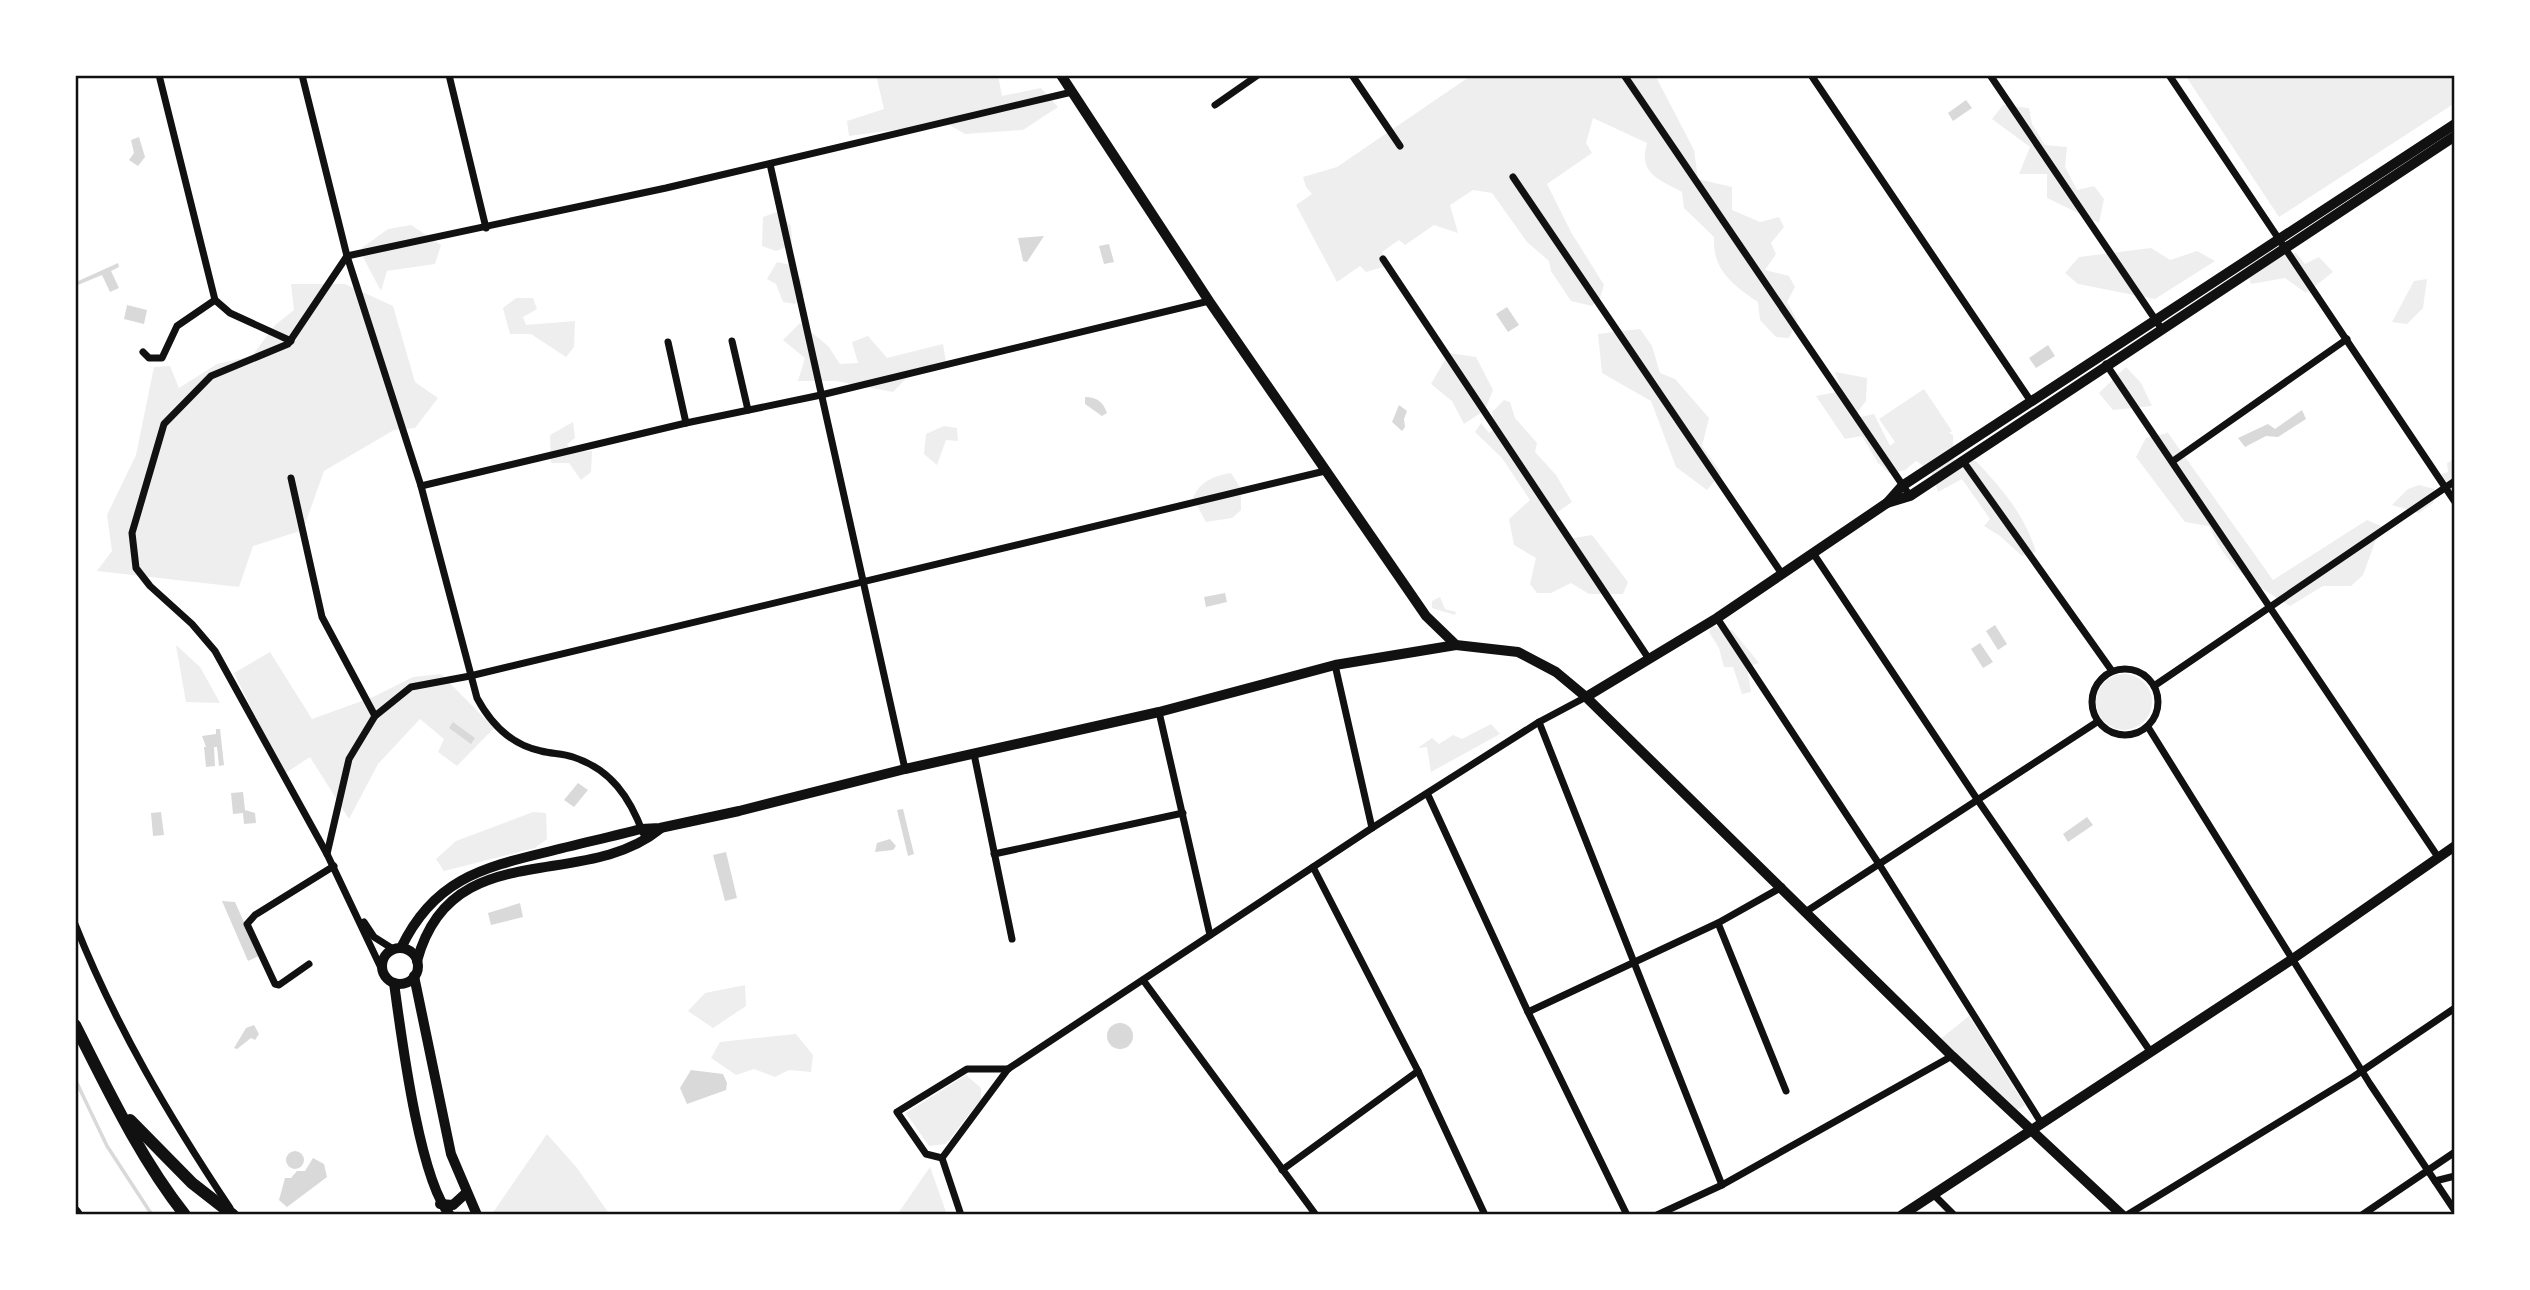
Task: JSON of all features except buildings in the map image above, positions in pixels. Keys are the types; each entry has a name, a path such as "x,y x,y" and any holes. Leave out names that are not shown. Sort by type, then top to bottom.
{"main road":[{"path":"1061,75 1209,301 1426,616 1456,645 1518,652 1556,672 1586,697 1717,618 1887,503 1902,486 2030,400 2104,361"},
{"path":"1887,503 1910,496 1963,461 2158,324 2455,124"},
{"path":"2282,243 2455,136"},
{"path":"75,1025 116,1107 170,1196 185,1215"},
{"path":"116,1107 202,1192 233,1215"}],"street":[{"path":"159,75 215,300 230,313 291,341"},
{"path":"302,75 347,256 421,486 477,698 497,727 527,747 574,757 603,772 623,792 646,841"},
{"path":"449,75 486,228"},
{"path":"1215,105 1258,75"},
{"path":"1352,75 1400,146"},
{"path":"1624,75 1910,496"},
{"path":"1811,75 2030,400"},
{"path":"1990,75 2158,324"},
{"path":"2169,75 2455,502"},
{"path":"450,1215 440,1204 429,1173 402,1046 394,983 382,970 334,866 215,651 192,624 150,586 136,568 132,533 164,424 211,376 251,361 291,341 347,256 486,228 770,164 1072,92"},
{"path":"770,164 905,769"},
{"path":"1513,177 1782,574"},
{"path":"1383,259 1649,659"},
{"path":"143,352 149,358 162,358 177,326 215,300"},
{"path":"421,486 686,423 821,395 1209,301"},
{"path":"2173,461 2347,338"},
{"path":"732,341 748,410"},
{"path":"667,342 686,423"},
{"path":"2104,361 2438,857"},
{"path":"1963,461 2112,671"},
{"path":"327,853 349,759 375,716 411,687 470,676 864,583 1325,471"},
{"path":"291,478 322,617 375,716"},
{"path":"2154,685 2455,481"},
{"path":"1812,553 2150,1051"},
{"path":"1717,618 1880,864 2038,1127"},
{"path":"382,970 386,954 397,948 430,904 447,888 473,872 642,830 1158,712 1335,666 1456,645"},
{"path":"1335,666 1372,828"},
{"path":"2131,669 2141,673 2154,685 2158,708 2148,727 2127,736 2116,735 2097,722 2093,713 2092,693 2096,684 2112,671 2131,669"},
{"path":"942,1158 1008,1069 1372,828 1428,795 1539,722 1586,697 1952,1056 2038,1127 2122,1215"},
{"path":"1158,712 1210,935"},
{"path":"1539,722 1722,1185"},
{"path":"1807,911 2097,722"},
{"path":"2148,727 2455,1211"},
{"path":"974,754 1012,939"},
{"path":"1428,795 1528,1012 1628,1215"},
{"path":"995,854 1183,813"},
{"path":"477,1215 465,1194 451,1154 414,976 417,961 433,922 452,901 470,887 492,878 608,853 646,841 660,828"},
{"path":"1902,1215 2294,958 2455,846"},
{"path":"309,964 279,985 275,984 247,924 255,915 334,866"},
{"path":"1313,867 1418,1071 1485,1215"},
{"path":"1528,1012 1718,923 1782,887"},
{"path":"355,910 374,937 410,951 417,961"},
{"path":"1718,923 1786,1091"},
{"path":"75,924 127,1039 182,1136 233,1215"},
{"path":"394,983 405,983 414,976"},
{"path":"1143,980 1316,1215"},
{"path":"2127,1215 2363,1069 2455,1008"},
{"path":"1657,1215 1722,1185 1952,1056"},
{"path":"942,1158 926,1154 897,1112 967,1069 1008,1069"},
{"path":"1282,1170 1418,1071"},
{"path":"2361,1215 2455,1152"},
{"path":"942,1158 961,1215"},
{"path":"2435,1181 2455,1176"},
{"path":"440,1204 459,1202 465,1194"},
{"path":"1933,1194 1954,1215"}],"shaded area":[{"path":"876,75 998,75 1002,96 1041,88 1058,107 1023,130 965,134 946,123 849,136 847,121 884,109"},
{"path":"1472,75 1655,75 1694,150 1698,179 1732,187 1732,210 1760,222 1779,217 1784,227 1771,243 1776,254 1765,270 1789,276 1795,287 1787,302 1797,320 1789,338 1776,337 1760,320 1758,302 1733,283 1720,268 1714,249 1714,237 1684,208 1682,192 1658,179 1648,169 1645,162 1647,143 1593,118 1586,143 1592,153 1547,184 1571,232 1604,285 1600,298 1592,306 1571,301 1551,271 1549,261 1527,242 1492,193 1473,190 1450,205 1458,233 1434,225 1405,245 1399,240 1382,252 1386,266 1366,272 1360,266 1337,282 1296,205 1312,194 1303,177 1337,167"},
{"path":"2185,75 2455,75 2455,103 2279,217"},
{"path":"1966,100 1972,108 1953,121 1948,113"},
{"path":"2003,105 2029,108 2032,124 2045,145 2067,147 2065,167 2077,190 2094,186 2104,199 2099,223 2047,198 2047,174 2019,174 2030,147 1992,119"},
{"path":"139,137 145,157 138,166 129,160 134,153 131,140"},
{"path":"777,212 791,226 792,245 776,251 762,246 763,217"},
{"path":"411,225 441,245 435,264 387,271 381,291 363,257 362,248 388,229"},
{"path":"1044,236 1027,262 1023,261 1018,238"},
{"path":"1109,244 1114,262 1104,264 1099,246"},
{"path":"2151,248 2170,260 2197,251 2215,261 2155,299 2078,284 2065,273 2079,257"},
{"path":"2296,253 2305,264 2319,257 2333,272 2306,293 2285,278 2251,284 2245,261"},
{"path":"777,262 791,265 801,280 804,295 795,304 783,302 776,284 767,279"},
{"path":"118,263 119,267 111,271 119,288 110,292 102,275 78,285 76,282"},
{"path":"2427,279 2423,308 2407,324 2392,322 2414,281"},
{"path":"291,284 345,284 393,306 415,382 438,398 415,428 394,430 324,471 303,530 253,546 239,587 97,571 112,551 107,515 136,455 154,367 170,366 179,388 217,364 252,356 275,325 294,310"},
{"path":"516,298 533,298 537,309 523,317 526,325 575,321 574,347 566,357 531,334 510,334 503,308"},
{"path":"127,305 147,310 144,324 124,319"},
{"path":"1507,307 1519,325 1508,332 1496,314"},
{"path":"800,323 828,346 840,364 858,363 852,342 868,336 887,358 943,344 946,362 915,369 893,392 836,381 798,381 805,358 783,340"},
{"path":"1640,329 1652,346 1660,373 1675,379 1709,418 1702,446 1721,473 1707,490 1676,467 1651,401 1602,373 1598,334"},
{"path":"2048,345 2055,356 2036,368 2029,358"},
{"path":"1449,353 1476,357 1493,390 1485,410 1464,424 1452,401 1431,384"},
{"path":"2126,367 2141,383 2152,406 2113,410 2099,393"},
{"path":"1835,372 1867,378 1866,401 1852,419 1874,414 1890,446 1895,442 1879,419 1924,389 1952,431 1949,433 1953,435 1954,460 1976,461 1986,471 2019,514 2036,552 2022,556 1984,526 1990,519 1962,479 1938,492 1931,471 1916,461 1905,470 1889,473 1878,463 1862,436 1845,439 1816,396 1842,391"},
{"path":"1085,397 1099,401 1107,413 1102,416 1085,404"},
{"path":"1504,400 1510,402 1515,418 1537,443 1535,452 1556,475 1572,502 1552,516 1569,539 1592,535 1628,582 1623,594 1589,594 1571,583 1551,593 1537,593 1530,584 1536,558 1514,545 1509,519 1530,500 1502,458 1475,432 1481,423 1489,433 1495,429 1492,412"},
{"path":"1399,405 1407,411 1402,431 1392,422"},
{"path":"2302,410 2306,419 2278,437 2266,436 2245,447 2238,438 2268,424 2275,429"},
{"path":"573,422 575,438 567,444 572,452 592,451 591,472 581,480 569,463 551,463 550,435"},
{"path":"944,426 957,428 958,441 946,440 937,465 924,454 926,434"},
{"path":"2168,433 2273,580 2367,520 2381,526 2363,575 2351,586 2323,586 2290,606 2252,582 2224,554 2209,526 2185,522 2136,457 2146,438"},
{"path":"2455,459 2455,492 2444,491 2442,474 2448,472 2447,463"},
{"path":"1231,473 1241,489 1241,510 1232,518 1206,522 1193,498 1196,492 1208,480"},
{"path":"2419,485 2435,489 2433,503 2419,513 2392,505 2408,489"},
{"path":"1225,593 1227,602 1206,607 1204,597"},
{"path":"1440,597 1445,609 1456,612 1455,615 1432,608 1432,601"},
{"path":"1995,625 2007,644 1998,650 1986,631"},
{"path":"1712,626 1732,630 1759,663 1747,667 1751,692 1742,694 1733,667 1724,667 1719,648 1709,632"},
{"path":"1980,643 1993,662 1983,668 1971,649"},
{"path":"176,645 200,667 220,703 186,702"},
{"path":"270,652 312,719 373,697 413,677 441,674 494,728 457,766 438,752 444,739 420,719 378,764 349,819 310,757 284,774 234,673"},
{"path":"2119,674 2129,674 2144,682 2150,691 2150,713 2144,722 2129,730 2119,730 2101,718 2096,707 2096,697 2108,679"},
{"path":"453,722 475,738 471,744 449,728"},
{"path":"1491,724 1500,734 1431,772 1427,747 1418,748 1432,738 1439,744 1453,735 1462,739"},
{"path":"216,729 220,729 224,765 219,766 217,747 214,747 215,766 206,767 206,747 202,736 216,734"},
{"path":"578,783 588,790 574,807 564,800"},
{"path":"243,792 245,810 255,813 256,823 244,824 243,813 233,814 231,793"},
{"path":"903,809 914,854 908,856 897,810"},
{"path":"161,812 164,835 153,836 151,813"},
{"path":"533,812 546,813 547,839 535,848 444,871 436,859 456,841"},
{"path":"2087,817 2093,825 2068,842 2063,834"},
{"path":"890,839 896,846 893,850 875,852 877,843"},
{"path":"726,852 737,898 725,901 713,855"},
{"path":"222,901 235,902 259,956 248,961"},
{"path":"520,903 523,917 491,925 488,913"},
{"path":"745,985 746,1006 713,1028 688,1011 705,993"},
{"path":"1969,1016 2025,1105 2014,1112 1938,1041"},
{"path":"1120,1023 1130,1026 1133,1036 1130,1046 1120,1049 1110,1046 1107,1036 1110,1026"},
{"path":"254,1025 259,1034 255,1040 251,1038 237,1049 234,1048 246,1028"},
{"path":"796,1034 813,1055 811,1072 789,1070 775,1077 754,1069 736,1075 711,1058 720,1042"},
{"path":"691,1070 723,1074 727,1083 726,1090 687,1104 680,1088"},
{"path":"966,1075 981,1088 981,1099 946,1144 929,1146 906,1113"},
{"path":"547,1134 577,1168 610,1215 492,1214"},
{"path":"291,1151 299,1151 304,1160 302,1167 291,1169 286,1164 286,1156"},
{"path":"313,1158 324,1164 327,1177 287,1207 279,1200 285,1178 291,1178 297,1171 305,1171"},
{"path":"930,1167 947,1215 897,1215"}],"waterway":[{"path":"75,1079 107,1146 152,1215"}]}
